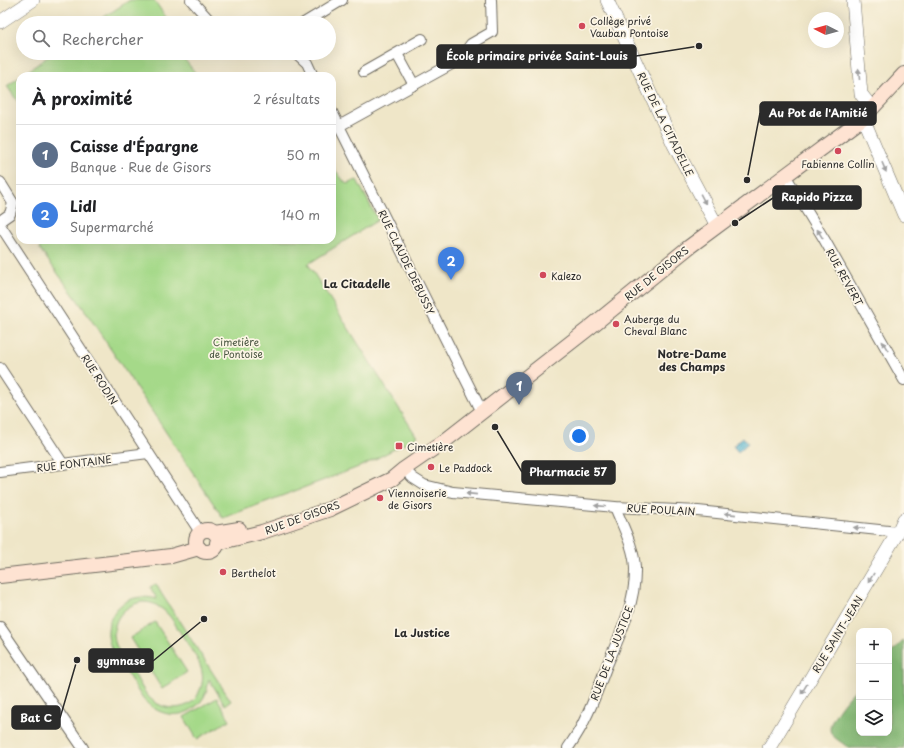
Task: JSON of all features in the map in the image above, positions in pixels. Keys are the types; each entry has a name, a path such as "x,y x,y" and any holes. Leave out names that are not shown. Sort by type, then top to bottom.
{"main road":[{"name":"RUE DE GISORS","path":"216,538 326,502 404,469 432,451 717,226 868,113 904,74"},
{"path":"0,576 171,556 197,542 208,530 216,538 215,548 210,551 204,551 197,542"},
{"path":"0,568 179,547 197,542"}],"street":[{"path":"0,22 33,0"},
{"path":"191,0 206,16"},
{"path":"316,16 342,0"},
{"path":"339,126 459,60 471,44 492,32 491,0"},
{"name":"RUE DE LA CITADELLE","path":"607,0 674,145 717,226"},
{"path":"853,0 861,94 904,215"},
{"path":"364,72 422,39"},
{"path":"397,54 414,85"},
{"path":"304,60 307,63 311,72"},
{"name":"RUE CLAUDE DEBUSSY","path":"336,120 482,412"},
{"name":"RUE REVERT","path":"785,175 824,239 904,380"},
{"path":"0,182 13,203 10,214 0,221"},
{"name":"RUE RODIN","path":"0,225 148,453 197,542"},
{"path":"0,368 63,464"},
{"name":"RUE FONTAINE","path":"0,472 148,453"},
{"name":"RUE POULAIN","path":"404,469 413,478 424,485 453,492 616,507 698,511 898,532"},
{"name":"RUE DE LA JUSTICE","path":"568,748 585,720 622,630 631,600 635,569 630,545 616,507"},
{"name":"RUE SAINT-JEAN","path":"769,748 898,532 904,519"},
{"path":"0,627 83,748"}],"green space":[{"path":"130,0 154,0 165,16 106,16"},
{"path":"43,60 185,60 195,72 27,72"},
{"path":"16,80 16,99 7,86"},
{"name":"Cimetière de Pontoise","path":"336,171 346,184 357,180 378,220 308,264 417,437 364,465 223,518 84,309 39,248 44,244 336,244"},
{"path":"156,584 231,701 225,705 209,679 207,690 198,705 183,713 166,713 150,706 143,699 115,655 108,637 108,631 113,614 117,608 126,601 139,597 157,599 150,587","holes":["142,602 151,603 166,612 175,623 199,662 203,677 202,684 196,698 187,705 169,708 161,706 150,698 116,645 114,630 118,618 128,608"]},
{"path":"155,622 187,672 162,689 130,638"},
{"path":"904,640 904,748 848,748 832,735 830,728 835,715 856,689 856,736 892,736 892,652"},
{"path":"217,698 230,720 197,739 184,717"}],"water":[{"path":"743,437 748,443 738,452 733,446"}],"place":[{"name":"Collège privé Vauban Pontoise","path":"582,26"},
{"name":"École primaire privée Saint-Louis","path":"699,46"},
{"name":"Fabienne Collin","path":"838,151"},
{"name":"Au Pot de l'Amitié","path":"747,180"},
{"name":"Rapido Pizza","path":"735,223"},
{"name":"Kalezo","path":"543,275"},
{"name":"Lidl","path":"451,280"},
{"name":"Auberge du Cheval Blanc","path":"616,324"},
{"name":"Caisse d'Épargne","path":"519,405"},
{"name":"Pharmacie 57","path":"495,427"},
{"name":"Cimetière","path":"399,446"},
{"name":"Le Paddock","path":"431,467"},
{"name":"Viennoiserie de Gisors","path":"380,498"},
{"name":"Berthelot","path":"223,572"},
{"name":"gymnase","path":"204,619"},
{"name":"Bat C","path":"77,660"}],"district":[{"name":"La Citadelle","path":"357,283"},
{"name":"Notre-Dame des Champs","path":"692,359"},
{"name":"La Justice","path":"422,632"}]}
